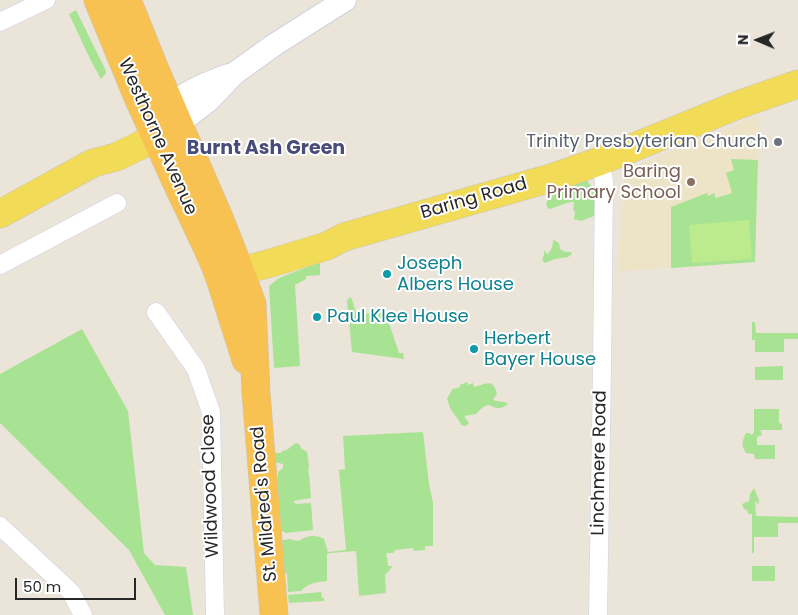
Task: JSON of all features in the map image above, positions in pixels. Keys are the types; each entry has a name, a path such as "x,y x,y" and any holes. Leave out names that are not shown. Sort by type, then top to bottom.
{"highway":[{"name":"Westhorne Avenue","path":"98,0 163,120"},
{"name":"Westhorne Avenue","path":"127,0 153,65 163,120 207,247 227,267"},
{"name":"St. Mildred's Road","path":"227,267 252,304 256,393 274,615"},
{"name":"St. Mildred's Road","path":"227,267 256,393"}],"main road":[{"name":"Baring Road","path":"227,267 292,257 336,242 552,178 600,161 735,106 798,84"},
{"path":"0,214 93,163 115,142 163,120"},
{"name":"Baring Road","path":"227,267 249,249 287,246 321,238 336,242"},
{"name":"Baring Road","path":"252,304 261,281 292,257"}],"street":[{"path":"0,22 46,0"},
{"path":"163,120 208,101 235,73 274,45 345,0"},
{"name":"Linchmere Road","path":"598,615 604,181 600,161"},
{"path":"0,265 117,203"},
{"name":"Wildwood Close","path":"156,312 196,369 211,412 215,615"},
{"path":"0,526 71,592 83,615"}],"shaded area":[{"name":"Baring Primary School","path":"760,115 755,262 618,271 625,170"}],"green space":[{"path":"76,10 106,71 101,79 69,14"},
{"path":"731,159 758,160 755,262 671,268 671,207 707,193 708,196 714,193 716,198 732,193 726,173 734,170"},
{"path":"583,176 596,195 594,216 581,221 574,219 574,202 548,209 546,195 553,192 559,196 563,187"},
{"path":"749,220 752,259 692,263 689,225"},
{"path":"554,240 559,243 560,249 572,254 568,257 545,263 542,260 544,250 547,254 552,248"},
{"path":"320,262 320,275 306,276 306,279 295,285 300,366 274,368 269,286 279,278"},
{"path":"351,297 357,315 385,311 399,353 403,353 404,359 352,352 347,300"},
{"path":"752,322 755,322 756,333 798,333 798,339 784,339 784,352 755,352 755,340 752,340"},
{"path":"82,329 128,411 144,553 155,565 186,567 193,615 165,615 129,550 0,423 0,374"},
{"path":"783,366 783,380 755,380 755,367"},
{"path":"467,382 468,385 473,383 474,387 491,384 494,386 497,394 493,399 508,404 499,408 489,405 485,406 476,414 464,416 469,423 466,426 461,425 451,410 447,399 453,388 460,387 460,385"},
{"path":"754,409 779,409 779,423 782,424 782,430 758,430 761,431 762,435 757,437 757,445 775,445 775,459 755,459 754,454 746,453 743,448 746,433 752,435 754,432"},
{"path":"423,432 433,503 433,546 425,546 425,550 414,551 413,548 387,553 388,566 393,566 385,575 386,593 359,596 356,551 327,554 327,581 316,582 301,591 288,592 287,573 282,573 280,541 289,539 299,541 317,536 324,539 328,552 346,550 339,470 345,469 343,436"},
{"path":"296,443 307,452 311,498 293,501 296,504 311,503 313,530 286,533 282,531 279,533 274,480 278,477 278,472 283,468 283,464 274,462 273,453 281,453"},
{"path":"754,488 759,500 758,505 755,500 756,516 798,517 798,523 778,523 778,537 754,537 754,552 752,554 752,514 748,514 742,504 749,501 750,494"},
{"path":"752,566 775,566 775,581 752,581"},
{"path":"321,592 324,601 289,603 288,595"}],"place":[{"name":"Trinity Presbyterian Church","path":"778,142"},
{"name":"Baring Primary School","path":"691,182"},
{"name":"Joseph Albers House","path":"387,274"},
{"name":"Paul Klee House","path":"317,317"},
{"name":"Herbert Bayer House","path":"474,349"}],"district":[{"name":"Burnt Ash Green","path":"266,149"}]}
